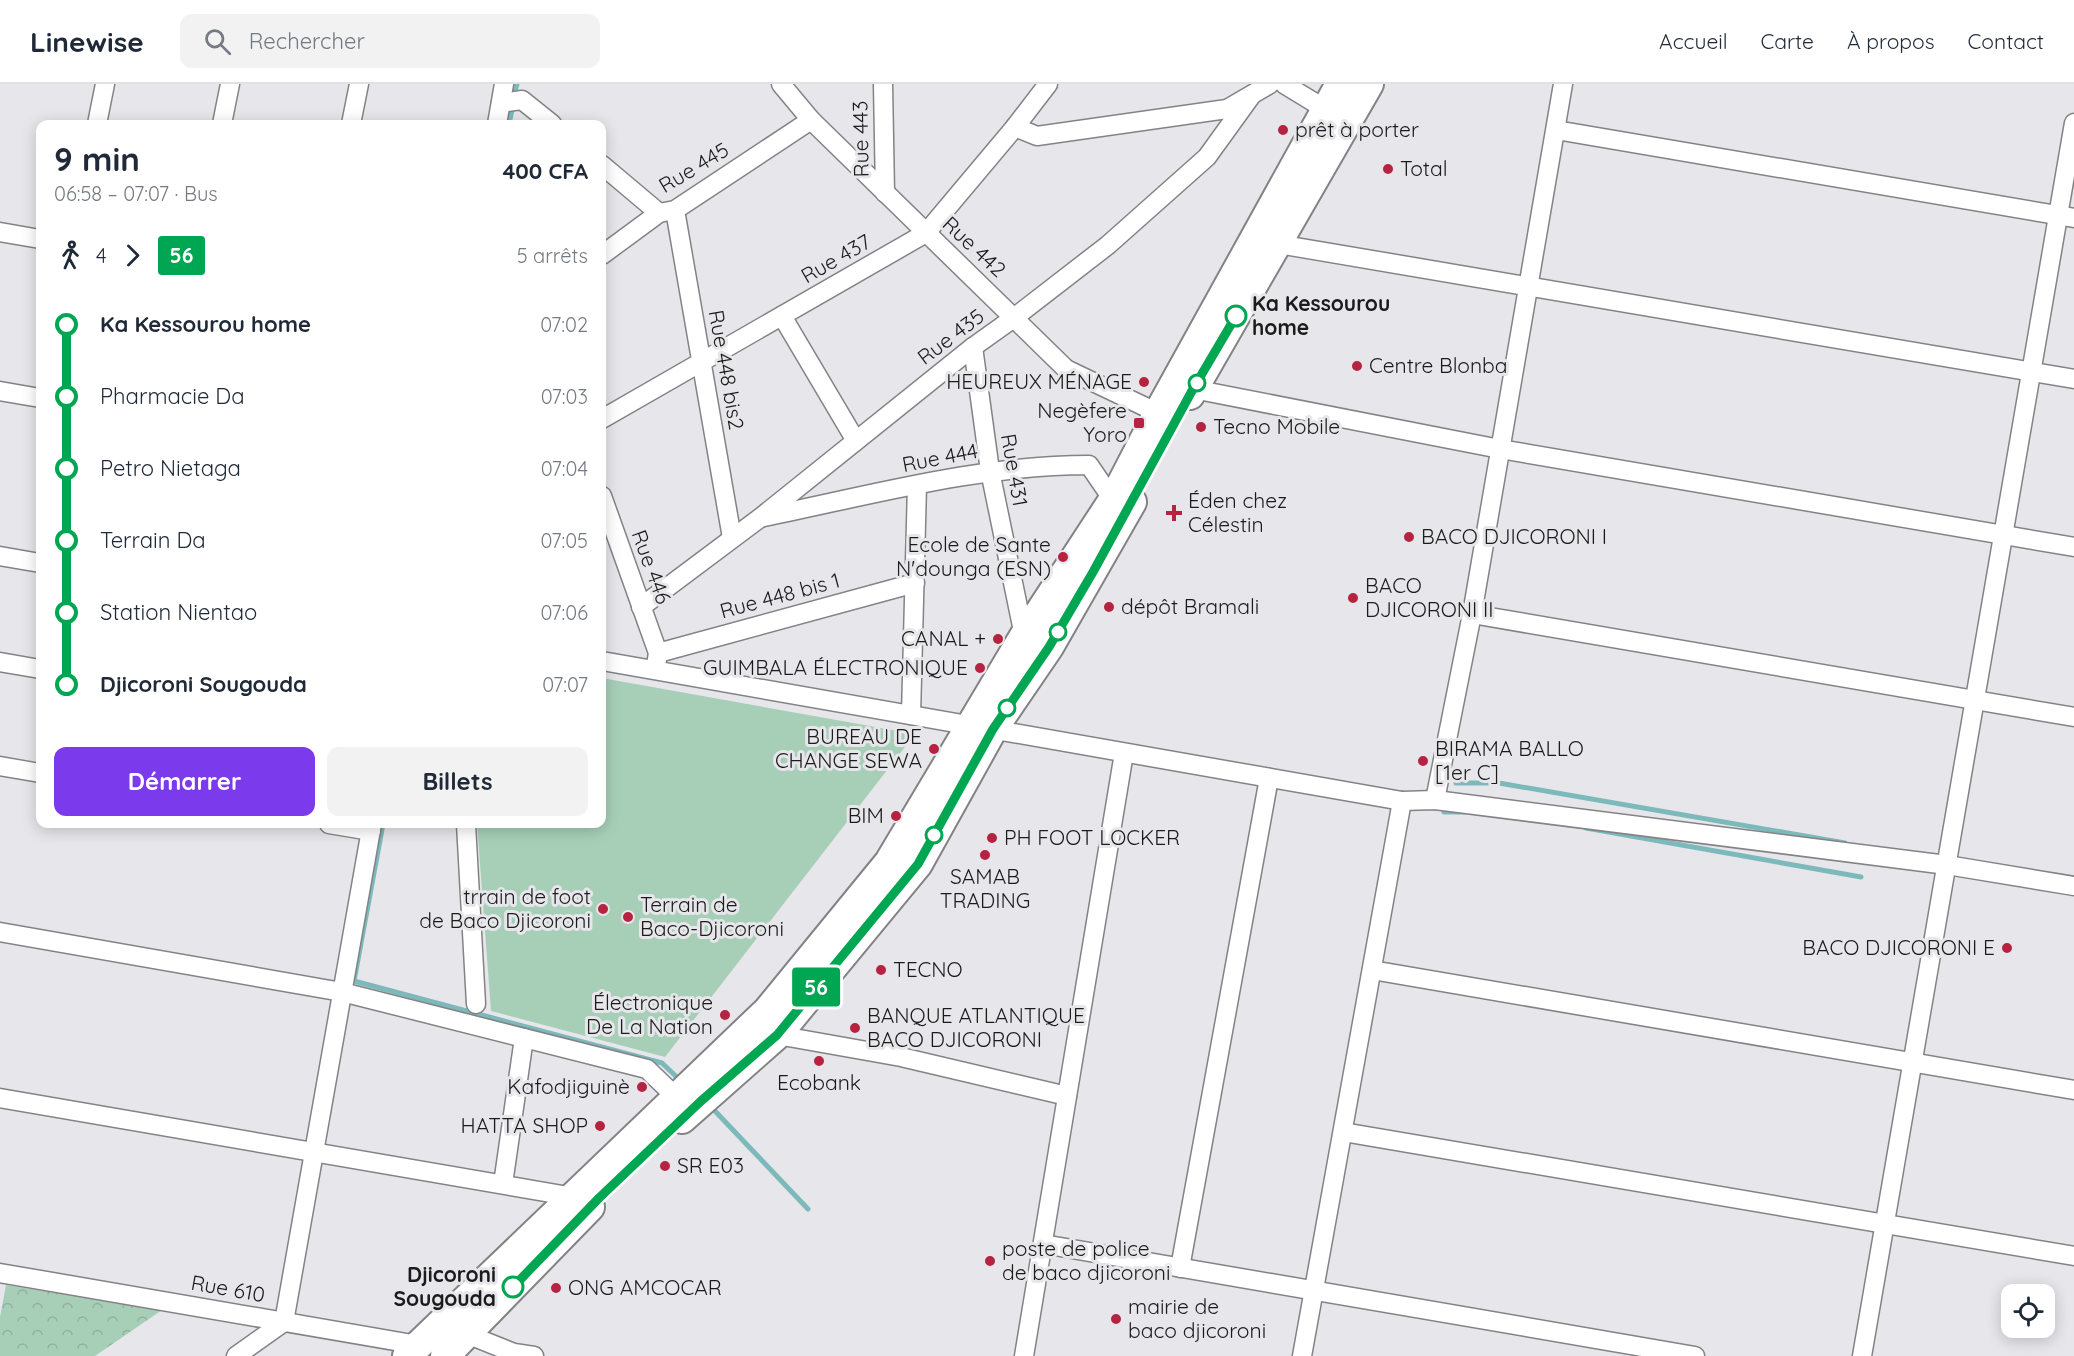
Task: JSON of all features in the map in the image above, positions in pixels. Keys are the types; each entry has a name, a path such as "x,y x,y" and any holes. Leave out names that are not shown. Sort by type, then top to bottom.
{"main road":[{"path":"412,1350 768,1010 889,862 982,727 1049,647 1104,554 1185,385 1325,109 1340,84"},
{"path":"453,1348 599,1198 701,1101 777,1035 918,864 1024,636 1113,500 1158,413 1185,385 1278,244 1369,84"}],"street":[{"path":"99,120 105,84"},
{"path":"223,120 230,84"},
{"path":"352,120 359,84"},
{"path":"498,120 504,84"},
{"name":"Rue 442","path":"781,84 811,120 1066,369 1158,413"},
{"name":"Rue 443","path":"883,84 885,193"},
{"name":"Rue 437","path":"606,417 926,233 1048,84"},
{"name":"Rue 435","path":"641,607 760,518 973,347 1108,245 1207,157 1251,96 1270,84"},
{"path":"1284,84 1325,109"},
{"path":"1435,800 1472,614 1563,84"},
{"path":"1015,127 1036,136 1227,109 1251,96"},
{"path":"501,103 522,100 547,120"},
{"name":"Rue 445","path":"606,252 811,120"},
{"path":"1862,1356 2031,372 2066,217 2074,123"},
{"path":"1556,130 2066,217"},
{"path":"606,168 667,212"},
{"name":"Rue 448 bis2","path":"667,212 702,362 732,538"},
{"path":"0,232 36,238"},
{"path":"1278,244 2074,380"},
{"path":"782,316 856,441"},
{"name":"Rue 431","path":"973,347 990,471 1024,636"},
{"path":"1185,385 1500,450 2074,547"},
{"path":"0,391 36,397"},
{"name":"Rue 444","path":"760,518 990,471 1053,465 1089,465 1113,500"},
{"path":"911,715 918,485"},
{"name":"Rue 446","path":"606,507 641,607 657,662"},
{"path":"0,556 36,562"},
{"name":"Rue 448 bis 1","path":"657,662 915,583"},
{"path":"1472,614 2074,717"},
{"path":"606,661 657,662 911,715 1402,801 1435,800 1947,865 2074,886"},
{"path":"0,662 36,668"},
{"path":"1024,1356 1125,753"},
{"path":"0,766 36,772"},
{"path":"1180,1268 1269,778"},
{"path":"1302,1356 1402,801"},
{"path":"236,1356 284,1322 372,828"},
{"path":"466,828 476,1004"},
{"path":"0,932 342,992 647,1069 677,1098"},
{"path":"1372,970 2074,1090"},
{"path":"777,1035 901,1057 1067,1096"},
{"path":"503,1184 524,1038"},
{"path":"0,1098 574,1197"},
{"path":"1343,1132 2074,1257"},
{"path":"1043,1244 1695,1356"},
{"name":"Rue 610","path":"0,1273 284,1322 412,1350 453,1348"},
{"path":"440,1323 453,1348 534,1356"}],"green space":[{"name":"Terrain de Baco-Djicoroni","path":"606,679 915,734 665,1057 491,1011 477,828 606,828"},
{"path":"6,1285 162,1310 95,1356 0,1356 0,1317"}],"waterway":[{"path":"514,96 517,84"},
{"path":"510,120 513,105"},
{"path":"1456,783 1499,783 1845,843"},
{"path":"1444,812 1464,812"},
{"path":"382,828 354,981 662,1063 681,1081"},
{"path":"1586,828 1861,877"},
{"path":"714,1110 808,1209"}],"bus line":[{"name":"56","path":"513,1287 599,1198 701,1101 777,1035 918,864 993,729 1049,647 1104,554 1193,389 1236,316"}],"place":[{"name":"prêt à porter","path":"1283,130"},
{"name":"Total","path":"1388,169"},
{"name":"Ka Kessourou home","path":"1236,316"},
{"name":"Centre Blonba","path":"1357,366"},
{"name":"HEUREUX MÉNAGE","path":"1144,382"},
{"name":"Negèfere Yoro","path":"1139,423"},
{"name":"Tecno Mobile","path":"1201,427"},
{"name":"Éden chez Célestin","path":"1174,513"},
{"name":"BACO DJICORONI I","path":"1409,537"},
{"name":"Ecole de Sante N'dounga (ESN)","path":"1063,557"},
{"name":"BACO DJICORONI II","path":"1353,598"},
{"name":"dépôt Bramali","path":"1109,607"},
{"name":"CANAL +","path":"998,639"},
{"name":"GUIMBALA ÉLECTRONIQUE","path":"980,668"},
{"name":"BUREAU DE CHANGE SEWA","path":"934,749"},
{"name":"BIRAMA BALLO [1er C]","path":"1423,761"},
{"name":"BIM","path":"896,816"},
{"name":"PH FOOT LOCKER","path":"992,838"},
{"name":"SAMAB TRADING","path":"985,855"},
{"name":"trrain de foot de Baco Djicoroni","path":"603,909"},
{"name":"Terrain de Baco-Djicoroni","path":"628,917"},
{"name":"BACO DJICORONI E","path":"2007,948"},
{"name":"TECNO","path":"881,970"},
{"name":"Électronique De La Nation","path":"725,1015"},
{"name":"BANQUE ATLANTIQUE BACO DJICORONI","path":"855,1028"},
{"name":"Ecobank","path":"819,1061"},
{"name":"Kafodjiguinè","path":"642,1087"},
{"name":"HATTA SHOP","path":"600,1126"},
{"name":"SR E03","path":"665,1166"},
{"name":"poste de police de baco djicoroni","path":"990,1261"},
{"name":"Djicoroni Sougouda","path":"513,1287"},
{"name":"ONG AMCOCAR","path":"556,1288"},
{"name":"mairie de baco djicoroni","path":"1116,1319"}]}
